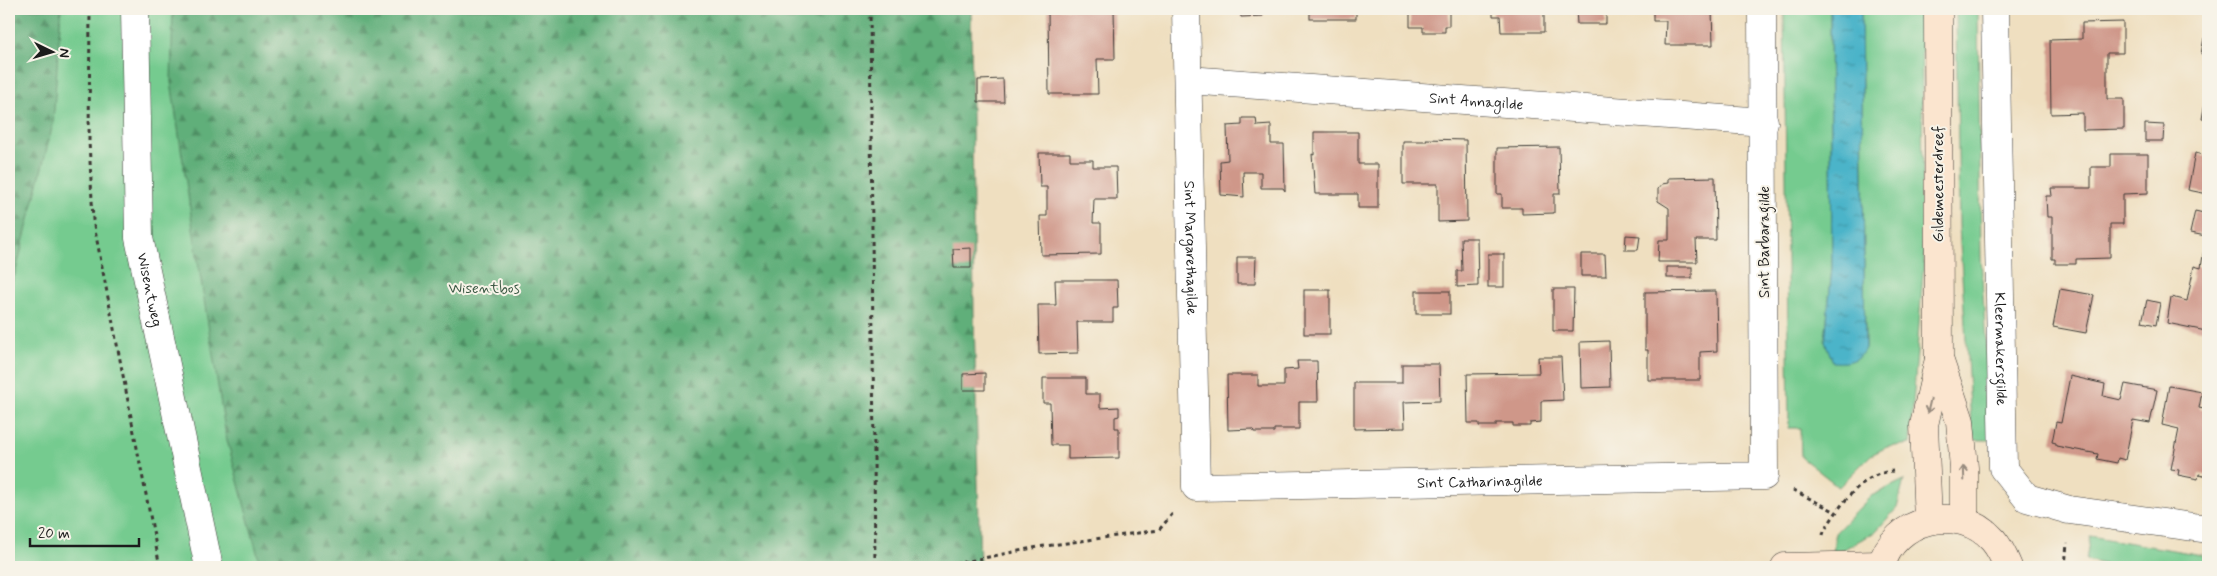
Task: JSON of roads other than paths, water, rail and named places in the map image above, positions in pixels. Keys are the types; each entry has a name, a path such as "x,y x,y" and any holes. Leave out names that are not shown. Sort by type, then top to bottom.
{"street":[{"name":"Wisentweg","path":"136,9 139,238 209,567"},
{"name":"Sint Margarethagilde","path":"1186,9 1196,487"},
{"name":"Sint Barbaragilde","path":"1762,9 1764,122 1764,476"},
{"name":"Gildemeesterdreef","path":"1928,520 1924,425 1939,359 1938,9"},
{"name":"Kleermakersgilde","path":"1995,9 2003,468 2027,498 2069,510 2208,529"},
{"name":"Sint Annagilde","path":"1188,80 1764,122"},
{"name":"Gildemeesterdreef","path":"1939,359 1960,421 1964,468 1964,521"},
{"name":"Sint Catharinagilde","path":"1196,487 1764,476"},
{"path":"1785,567 1881,566 1888,550 1899,537 1912,527 1928,520 1946,518 1964,521 1980,529 1993,540 2008,567"}],"water":[{"path":"1830,9 1861,9 1865,348 1856,359 1843,362 1833,362 1825,342 1832,267"}],"park label":[{"name":"Wisentbos","path":"484,288"}]}
